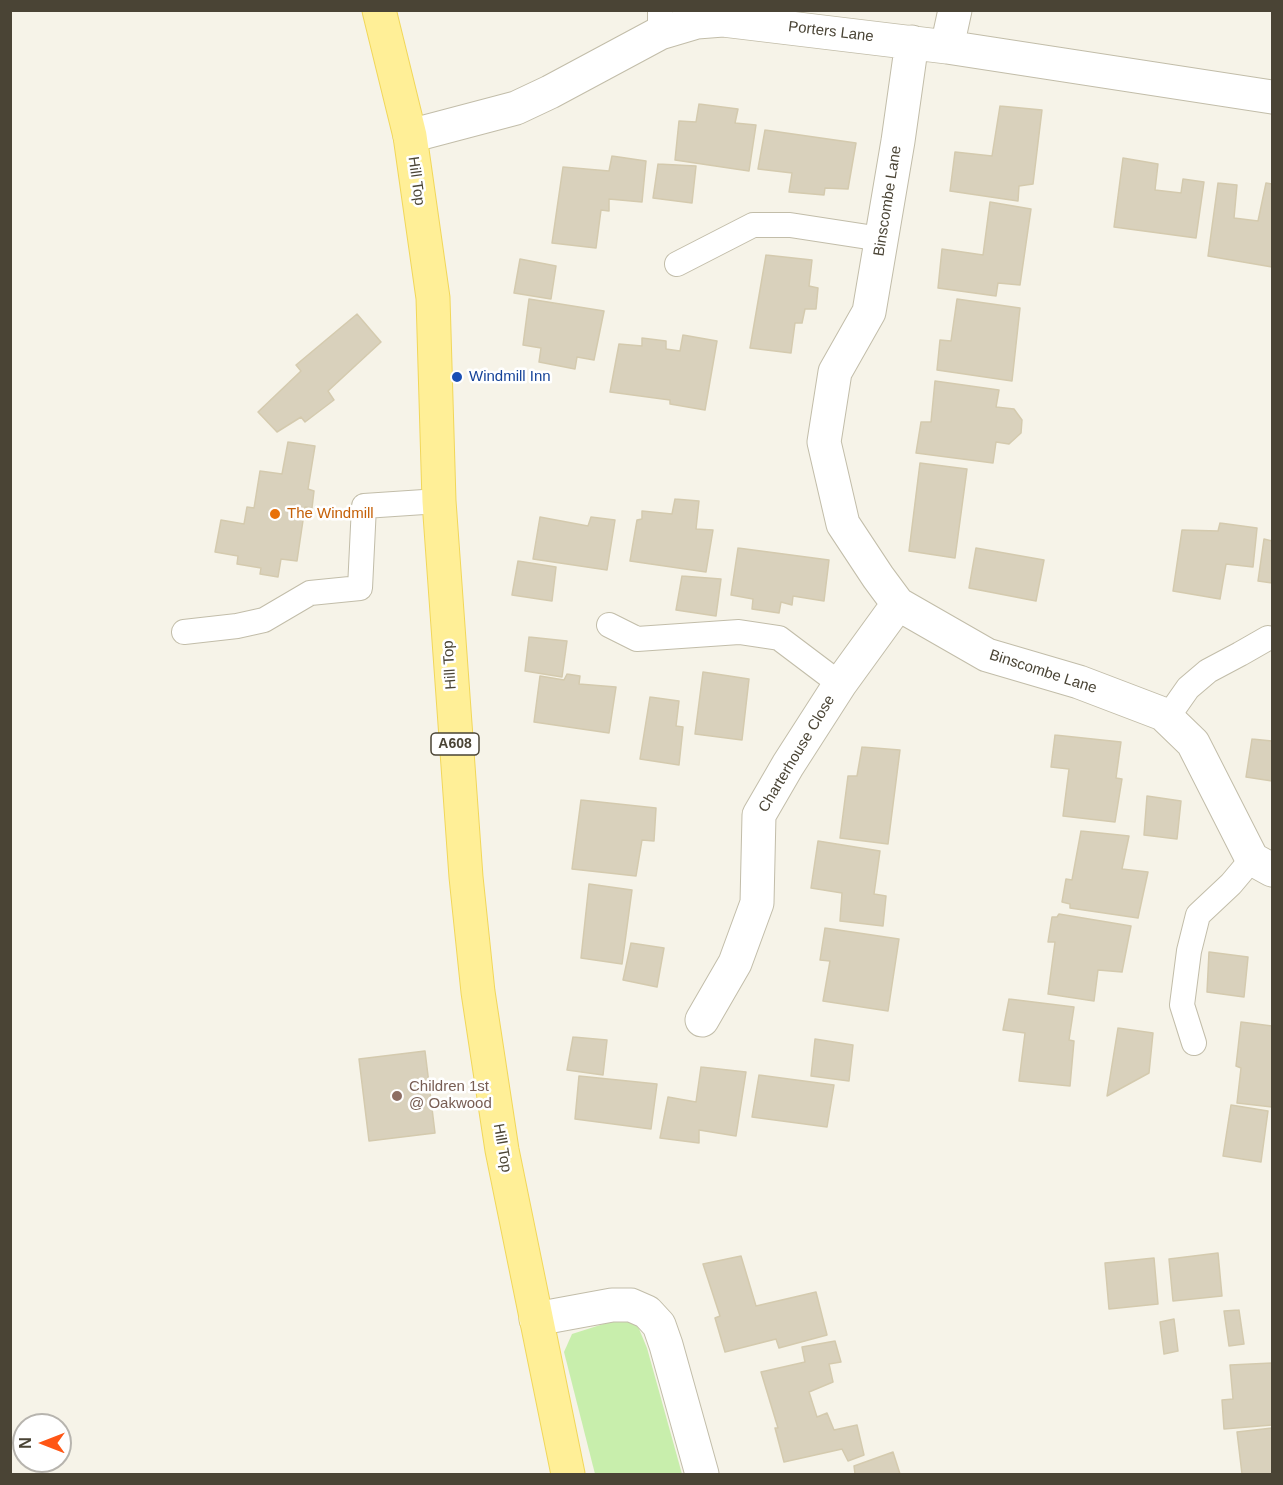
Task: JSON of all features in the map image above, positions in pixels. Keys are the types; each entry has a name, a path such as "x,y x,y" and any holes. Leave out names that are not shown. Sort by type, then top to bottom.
{"main road":[{"name":"Hill Top","path":"379,10 410,136 433,298 439,501 466,877 478,992 502,1150 568,1474"}],"street":[{"path":"947,47 955,10"},
{"name":"Porters Lane","path":"410,136 516,108 660,22 723,20 912,42 1272,97"},
{"name":"Binscombe Lane","path":"912,42 869,312 836,372 824,442 843,524 898,604 987,655 1079,682 1164,714 1193,743 1262,865"},
{"name":"Charterhouse Close","path":"702,1020 735,963 757,903 759,814 840,684 898,604"},
{"path":"536,1319 612,1305 631,1305 647,1312 659,1324 702,1474"}],"lane":[{"path":"677,264 753,225 790,225 881,239"},
{"path":"184,632 237,626 264,620 310,593 360,588 364,506 439,501"},
{"path":"609,625 637,639 739,632 779,638 840,684"},
{"path":"1167,718 1188,688 1208,671 1268,638"},
{"path":"1194,1043 1182,1005 1189,951 1198,915 1231,884 1262,865"}],"green space":[{"path":"619,1319 637,1324 647,1348 682,1474 595,1474 564,1352 572,1334"}],"building":[{"path":"699,104 738,109 735,123 756,125 749,171 675,160 679,121 696,122"},
{"path":"1000,106 1042,110 1033,184 1019,186 1018,201 950,191 955,152 992,156"},
{"path":"765,130 856,143 848,189 825,188 824,195 789,192 792,173 758,169"},
{"path":"612,156 646,161 642,202 609,199 609,211 601,210 596,248 552,243 563,167 609,171"},
{"path":"1123,158 1158,164 1155,190 1181,193 1183,179 1204,182 1196,238 1114,227"},
{"path":"658,164 696,166 692,203 653,198"},
{"path":"1218,183 1237,185 1234,218 1258,221 1266,183 1272,184 1272,267 1208,256"},
{"path":"990,202 1031,209 1020,285 998,283 996,296 938,288 942,249 983,255"},
{"path":"766,255 812,260 809,286 818,288 816,309 805,309 802,323 795,323 791,353 750,348"},
{"path":"520,259 556,266 551,299 514,293"},
{"path":"529,299 604,311 594,360 577,357 575,369 539,362 541,348 523,345"},
{"path":"957,299 1020,308 1012,381 937,370 940,340 951,341"},
{"path":"357,314 381,342 328,391 334,400 305,422 301,417 277,432 258,412 301,371 296,365"},
{"path":"683,335 717,341 705,410 670,404 670,400 610,392 619,344 642,346 642,338 666,341 666,349 680,351"},
{"path":"935,381 999,390 996,407 1014,409 1022,420 1021,433 1009,444 996,442 993,463 916,453 921,422 931,422"},
{"name":"The Windmill","path":"288,442 315,446 308,489 314,491 312,508 305,507 297,561 281,559 278,577 260,574 261,568 237,564 238,556 215,552 221,520 244,524 247,507 254,508 260,471 282,474"},
{"path":"920,463 967,469 955,558 909,551"},
{"path":"675,499 699,501 696,529 713,530 706,572 630,561 637,520 642,519 642,511 672,514"},
{"path":"540,517 588,526 591,517 615,520 607,570 533,559"},
{"path":"1220,523 1257,528 1253,567 1226,564 1220,599 1173,591 1182,530 1218,531"},
{"path":"1264,539 1272,541 1272,583 1258,581"},
{"path":"738,548 829,560 824,601 793,596 792,605 781,602 779,613 752,609 753,599 731,595"},
{"path":"976,548 1044,560 1036,601 969,588"},
{"path":"518,561 556,567 552,601 512,595"},
{"path":"682,576 721,579 716,616 676,610"},
{"path":"529,637 567,641 562,677 525,671"},
{"path":"703,672 749,679 742,740 695,734"},
{"path":"567,674 580,676 579,684 616,687 609,733 534,722 540,676 564,680"},
{"path":"650,697 679,701 676,726 683,727 679,765 640,759"},
{"path":"1055,735 1121,742 1116,778 1122,779 1115,822 1063,816 1069,769 1051,767"},
{"path":"1252,739 1272,741 1272,781 1246,777"},
{"path":"862,747 900,750 888,844 840,838 848,776 857,776"},
{"path":"1147,796 1181,801 1177,839 1144,835"},
{"path":"581,800 656,808 654,841 642,840 636,876 572,869"},
{"path":"1081,831 1129,836 1122,869 1148,872 1138,918 1070,908 1070,904 1062,902 1066,879 1072,880"},
{"path":"818,841 880,851 874,894 886,896 883,926 840,921 842,893 811,888"},
{"path":"589,884 632,890 622,964 581,958"},
{"path":"1059,914 1131,926 1122,972 1098,970 1094,1001 1048,994 1055,942 1048,942 1052,917 1057,917"},
{"path":"825,928 899,939 888,1011 823,1001 830,961 820,960"},
{"path":"631,943 664,948 657,987 623,980"},
{"path":"1209,952 1248,957 1244,997 1207,992"},
{"path":"1009,999 1074,1007 1069,1040 1074,1041 1070,1086 1019,1081 1025,1033 1003,1030"},
{"path":"1241,1022 1272,1026 1272,1107 1237,1103 1241,1068 1236,1066"},
{"path":"1118,1028 1153,1033 1149,1073 1107,1096"},
{"path":"573,1037 607,1040 603,1075 567,1070"},
{"path":"815,1039 853,1045 849,1081 811,1076"},
{"name":"Children 1st @ Oakwood","path":"425,1051 435,1133 369,1141 359,1059"},
{"path":"701,1067 746,1072 736,1136 699,1130 699,1143 660,1138 668,1097 696,1102"},
{"path":"759,1075 834,1085 827,1127 752,1117"},
{"path":"579,1076 657,1084 651,1129 575,1119"},
{"path":"1231,1105 1268,1111 1261,1162 1223,1156"},
{"path":"1218,1253 1222,1296 1173,1301 1169,1259"},
{"path":"741,1256 756,1306 816,1292 827,1335 779,1348 776,1339 725,1352 715,1318 720,1316 703,1264"},
{"path":"1154,1258 1158,1304 1109,1309 1105,1263"},
{"path":"1239,1310 1244,1344 1229,1346 1224,1311"},
{"path":"1174,1319 1178,1351 1164,1354 1160,1322"},
{"path":"835,1341 841,1362 829,1364 833,1382 809,1392 817,1417 827,1413 834,1430 857,1425 864,1455 848,1461 842,1449 784,1462 775,1428 778,1428 761,1372 805,1362 802,1347"},
{"path":"1272,1363 1272,1425 1224,1429 1222,1400 1233,1399 1230,1365"},
{"path":"1272,1428 1272,1474 1242,1474 1237,1432"},
{"path":"893,1452 900,1474 855,1474 854,1466"}],"place":[{"name":"Windmill Inn","path":"457,377"},
{"name":"The Windmill","path":"275,514"},
{"name":"Children 1st @ Oakwood","path":"397,1096"}]}
